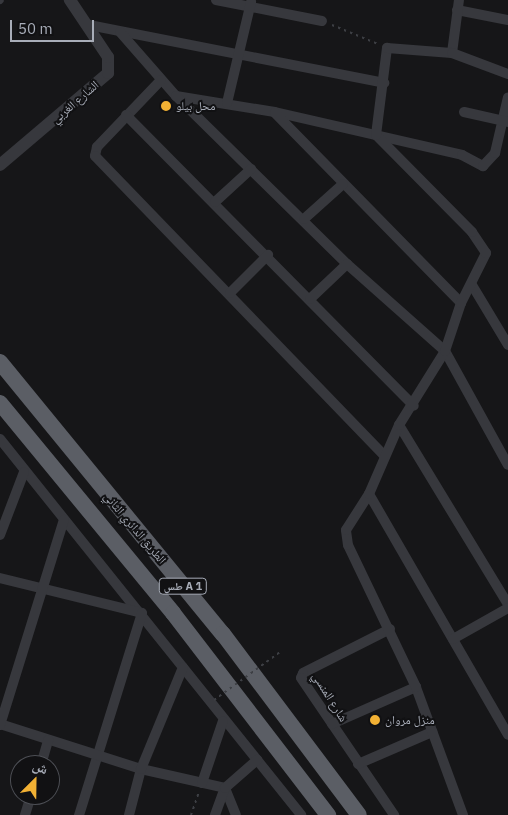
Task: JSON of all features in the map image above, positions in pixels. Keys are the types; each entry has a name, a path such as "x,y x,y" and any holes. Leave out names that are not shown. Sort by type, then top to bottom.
{"highway":[{"name":"الطريق الدائري الثاني","path":"0,362 223,634 358,815"},
{"name":"الطريق الدائري الثاني","path":"0,403 185,628 328,815"}],"street":[{"name":"الشارع الغربي","path":"0,165 108,72 108,57 89,25 70,0"},
{"path":"216,0 251,3 322,21"},
{"path":"227,103 251,3"},
{"path":"452,53 458,5 507,17"},
{"path":"89,25 384,83"},
{"path":"120,32 176,96 304,219 347,264 445,351 508,465"},
{"path":"376,135 387,48 452,53 508,74"},
{"path":"161,80 97,147 95,156 230,293 385,456"},
{"path":"176,96 275,112 462,155 487,166 506,122 508,97"},
{"path":"275,112 343,184 461,303"},
{"path":"464,112 506,122"},
{"path":"126,115 268,255 414,406"},
{"path":"376,135 486,247 472,285 461,303 445,351 414,406 399,425 369,494 346,530 347,540 416,687 463,815"},
{"path":"214,202 250,168"},
{"path":"304,219 343,184"},
{"path":"230,293 268,255"},
{"path":"310,299 347,264"},
{"path":"472,285 508,345"},
{"path":"399,425 508,606 453,639"},
{"path":"0,439 24,472 142,613 223,721 257,760 300,815"},
{"path":"0,535 24,472"},
{"path":"369,494 508,735"},
{"path":"64,520 40,590 0,725 142,769 225,788"},
{"path":"0,578 40,590 142,613"},
{"path":"79,815 142,613"},
{"name":"شارع المنسي","path":"390,629 302,674 302,681 394,815"},
{"path":"129,815 142,769 183,668"},
{"path":"332,724 416,687"},
{"path":"202,783 223,721"},
{"path":"358,764 432,732"},
{"path":"43,755 48,740"},
{"path":"215,815 225,788 257,760"},
{"path":"225,788 236,815"}],"path":[{"path":"322,21 387,48"},
{"path":"214,700 280,652"},
{"path":"190,815 202,783"}],"place":[{"name":"محل بيلو","path":"166,106"},
{"name":"منزل مروان","path":"375,720"}]}
